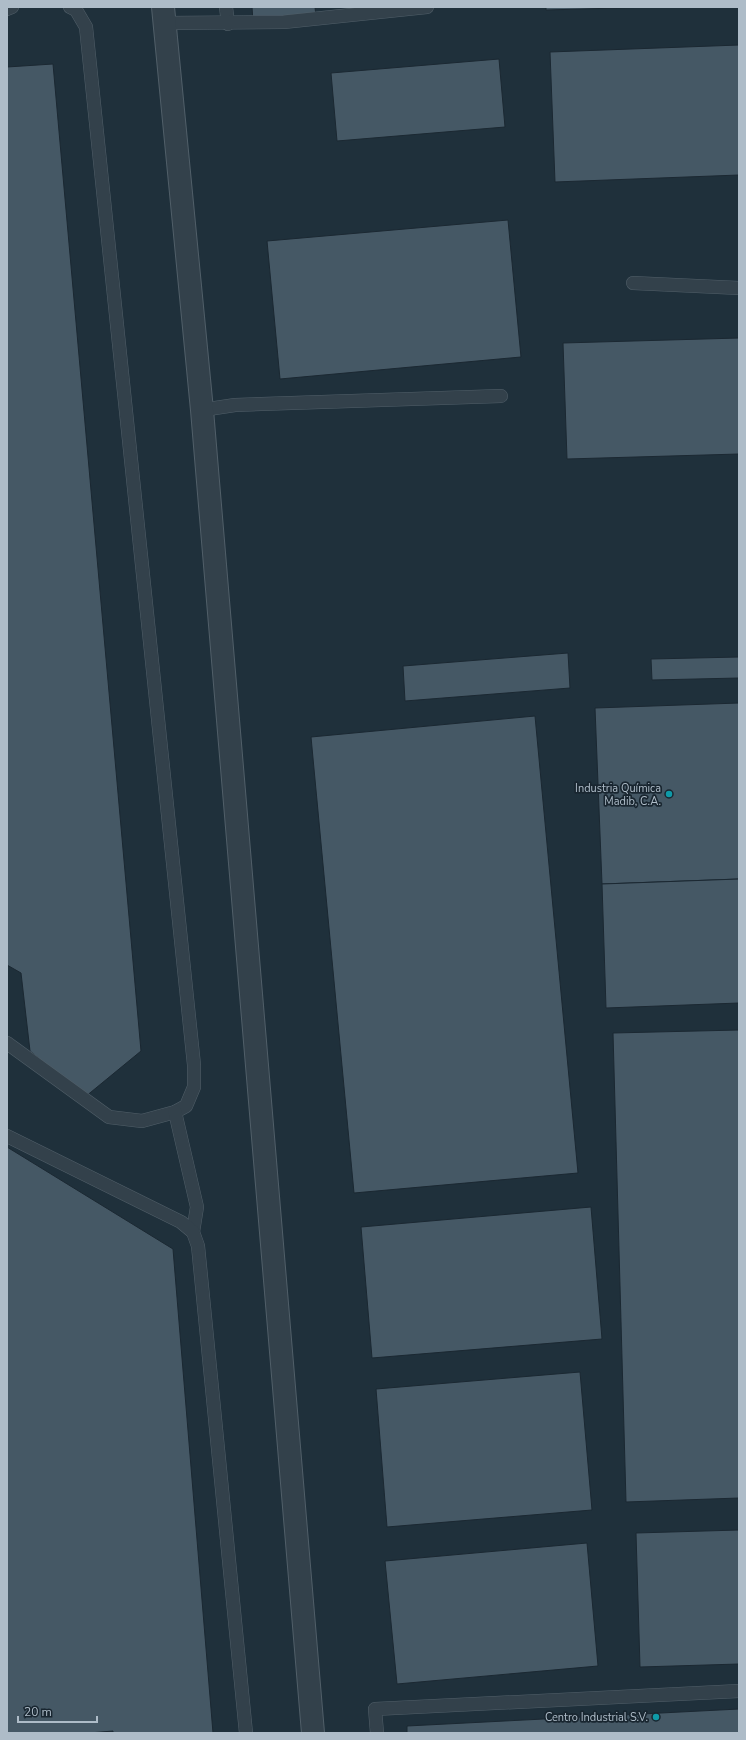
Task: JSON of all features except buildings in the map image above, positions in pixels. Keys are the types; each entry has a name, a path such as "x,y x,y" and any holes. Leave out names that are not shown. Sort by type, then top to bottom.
{"street":[{"path":"164,15 202,410 313,1733"}],"lane":[{"path":"7,9 12,7"},
{"path":"7,1043 109,1117 142,1121 175,1112 186,1106 194,1087 194,1065 86,28 76,10 70,7"},
{"path":"226,7 228,24"},
{"path":"164,15 228,24 284,22 427,7"},
{"path":"633,283 739,288"},
{"path":"202,410 235,405 501,396"},
{"path":"175,1112 197,1207 193,1232 198,1246 246,1733"},
{"path":"7,1136 181,1222 193,1232"},
{"path":"376,1733 375,1709 739,1691"}],"place":[{"name":"Industria Química Madib, C.A.","path":"669,794"},
{"name":"Centro Industrial S.V.","path":"656,1717"}]}
